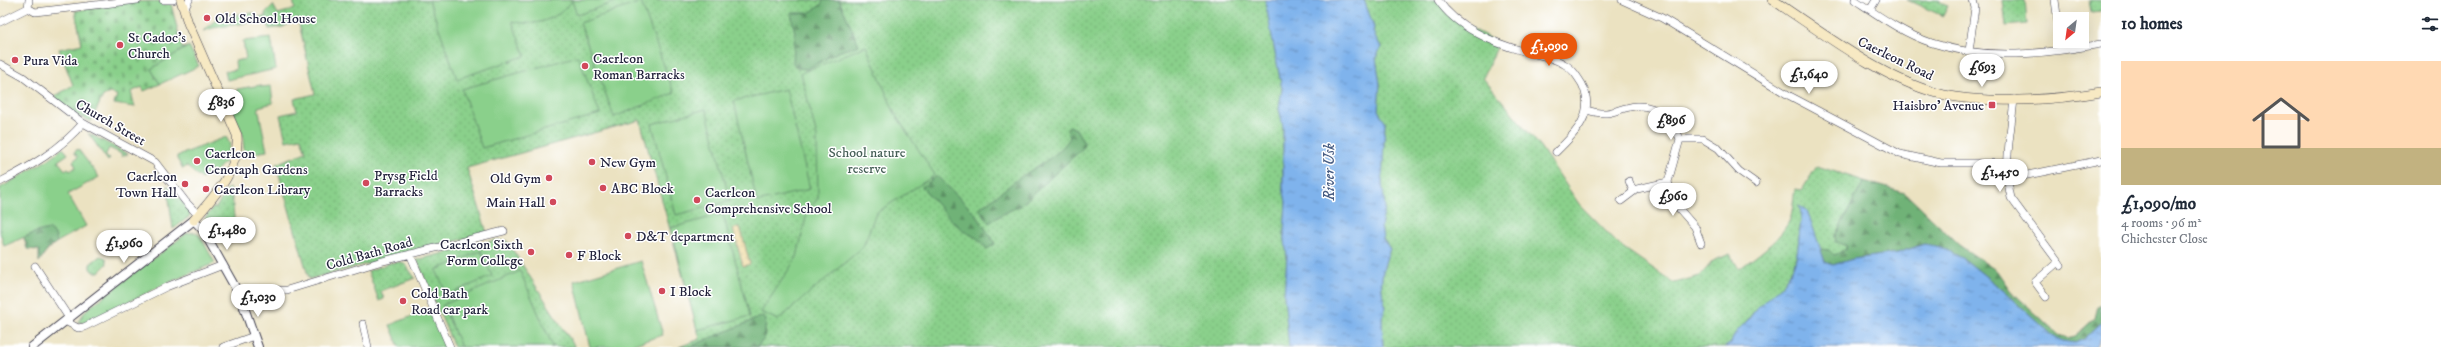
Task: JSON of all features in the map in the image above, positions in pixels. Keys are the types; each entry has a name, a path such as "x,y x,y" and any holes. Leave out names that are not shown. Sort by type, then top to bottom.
{"main road":[{"path":"181,0 237,135 238,142 238,155 229,174 196,218"},
{"name":"Caerleon Road","path":"1773,0 1846,48 1920,87 1946,95 2014,99 2056,98 2098,94"}],"street":[{"path":"28,0 28,8"},
{"path":"28,8 35,12 138,0"},
{"path":"163,0 172,0"},
{"path":"184,10 189,0"},
{"path":"1438,0 1460,22 1499,43 1556,59 1566,64 1573,70 1583,87 1588,110 1578,129 1556,152"},
{"path":"1622,0 1669,21 1790,96 1880,145 1900,154 1941,163 2008,163"},
{"path":"1855,0 1909,33 1931,43 1969,51 2019,55 2062,51 2101,44"},
{"path":"1870,10 1876,0"},
{"path":"1969,51 1975,8 1973,0"},
{"path":"2055,0 2056,12"},
{"path":"0,22 28,8"},
{"name":"Church Street","path":"0,64 23,77 83,123 155,162 164,171 196,218"},
{"path":"2014,99 2008,163 2008,178 2011,198 2060,264 2035,282 2046,297"},
{"path":"1588,110 1597,113 1610,113 1636,106 1655,109 1675,126 1680,139 1668,182 1675,204 1695,228 1702,243"},
{"path":"0,182 22,172 66,141 83,123"},
{"path":"1680,139 1703,139 1718,148 1739,171 1756,184"},
{"path":"2008,178 2101,160"},
{"path":"1629,181 1634,191"},
{"path":"1621,202 1634,191 1668,182"},
{"path":"32,347 122,278 196,218 224,265 240,296 258,347"},
{"name":"Cold Bath Road","path":"240,296 258,291 287,290 410,254 504,231"},
{"path":"410,254 450,347"},
{"path":"35,266 67,319 78,328 84,327 166,287 224,265"},
{"path":"363,324 368,347"},
{"path":"223,347 254,336"}],"green space":[{"path":"293,0 1265,0 1282,89 1279,108 1283,127 1283,187 1286,202 1284,232 1287,257 1284,294 1289,347 679,347 700,339 640,120 467,168 487,233 309,279 276,164 306,152 301,138 286,141 280,115 297,111 294,99 315,94 298,19 283,27 269,29 265,13 273,5 278,14 295,9"},
{"path":"429,0 621,0 577,15 572,1 560,13 545,20 529,23 512,21 525,56 457,79"},
{"path":"823,0 839,0 859,45 838,52 807,69 797,68 793,63 795,33 791,13 809,13 821,5"},
{"path":"1364,0 1437,0 1460,22 1499,43 1483,78 1539,145 1579,204 1618,244 1674,283 1700,276 1713,261 1730,254 1739,269 1765,249 1777,238 1789,222 1792,213 1795,189 1802,190 1817,166 1864,181 1835,236 1836,242 1847,246 1844,252 1834,255 1829,250 1820,249 1807,210 1799,207 1801,217 1798,247 1793,268 1783,284 1754,311 1737,331 1731,344 1725,347 1383,347 1382,317 1386,307 1382,292 1382,278 1390,249 1383,239 1381,226 1385,208 1382,182 1385,123 1378,110 1380,84 1376,58 1381,47 1373,32 1374,27"},
{"path":"1907,0 1939,0 1940,3 1948,6 1943,16"},
{"path":"2003,0 2025,0 2027,24 2006,26"},
{"path":"2089,0 2101,0 2101,11 2091,12"},
{"path":"157,1 171,4 182,48 187,47 151,69 160,84 144,91 142,87 131,92 135,107 114,104 117,95 110,93 103,96 91,121 79,117 54,97 73,85 59,49 82,44 75,11 127,2"},
{"path":"641,2 674,93 614,117 580,23"},
{"path":"226,11 227,15 254,13 254,18 265,16 266,20 213,28 203,31"},
{"path":"271,38 276,69 227,80 225,71 236,70 235,61 246,59 243,41"},
{"path":"189,46 199,66 160,84 151,69"},
{"name":"School nature reserve","path":"866,46 895,114 935,175 876,213 863,247 778,320 761,312 797,257 807,213 818,198 817,137 801,73"},
{"path":"578,56 600,114 482,148 462,89"},
{"path":"261,85 261,87 271,86 273,103 258,107 267,151 244,155 243,135 225,94 237,92 237,89"},
{"path":"786,89 810,189 757,202 734,101"},
{"path":"706,109 730,201 676,215 652,124"},
{"path":"1069,126 1076,129 1084,143 1083,148 1021,205 989,223 979,208 1058,152 1070,138 1067,128"},
{"path":"88,133 128,154 121,157 122,154 109,148 105,156 110,158 108,161"},
{"path":"226,137 230,144 225,162 214,173 211,170 202,179 186,166 183,169 177,159 177,156"},
{"path":"63,148 68,154 58,161 65,170 68,168 70,171 76,167 73,161 78,157 74,152 78,149 99,177 68,194 86,226 57,242 55,234 49,229 36,232 4,246 0,232 0,188 49,159"},
{"path":"937,176 976,214 995,244 987,249 977,238 965,232 951,220 922,187"},
{"path":"1864,181 1905,193 1959,245 1997,271 2010,290 2059,335 2068,338 2075,336 2095,318 2098,306 2101,304 2101,323 2084,339 2075,343 2062,341 2051,334 2005,292 1964,259 1924,244 1898,253 1853,259 1833,265 1825,262 1820,249 1829,250 1834,255 1844,251 1847,246 1836,242 1835,236"},
{"path":"167,185 191,211 189,217 173,229"},
{"path":"228,188 230,189 236,225 234,228 232,225 225,228 222,225 211,230 205,218 213,208 216,208"},
{"path":"723,214 750,316 697,330 671,228"},
{"path":"49,229 55,234 57,242 48,249 39,262 39,250 27,249 24,238 36,232"},
{"path":"195,232 200,236 215,263 170,282 85,323 78,322 86,310 187,233"},
{"path":"496,240 507,241 575,347 454,347 417,260"},
{"path":"481,251 492,276 447,295 436,270"},
{"path":"100,256 106,258 107,264 99,272 93,272 90,269 90,264"},
{"path":"641,261 663,335 625,347 590,347 574,281"},
{"path":"400,262 406,265 415,278 381,291 384,299 379,301 368,271 390,263"},
{"path":"520,271 553,347 461,347 443,305"},
{"path":"427,310 431,310 447,347 399,347 390,325"},
{"path":"763,316 766,320 764,339 757,347 689,347"}],"sand":[{"path":"740,227 750,264 743,266 733,229"}],"water":[{"name":"River Usk","path":"1265,0 1364,0 1374,27 1373,32 1381,47 1376,58 1380,84 1378,110 1385,122 1382,182 1385,208 1381,226 1383,239 1390,249 1382,278 1382,292 1386,307 1382,317 1383,347 1289,347 1284,294 1287,257 1284,232 1286,202 1283,187 1283,127 1279,108 1282,89"},
{"path":"1799,206 1807,210 1825,262 1833,265 1853,259 1898,253 1924,244 1941,247 1964,259 2005,292 2051,334 2062,341 2075,343 2084,339 2101,323 2101,336 2095,347 1725,347 1731,343 1736,332 1758,307 1776,292 1788,277 1796,260 1798,249 1801,221"}],"place":[{"name":"Old School House","path":"207,18"},
{"name":"St Cadoc's Church","path":"120,45"},
{"name":"Pura Vida","path":"15,60"},
{"name":"Caerleon Roman Barracks","path":"585,66"},
{"name":"Haisbro' Avenue","path":"1992,105"},
{"name":"Caerleon Cenotaph Gardens","path":"197,161"},
{"name":"New Gym","path":"592,162"},
{"name":"Old Gym","path":"549,178"},
{"name":"Prysg Field Barracks","path":"366,183"},
{"name":"Caerleon Town Hall","path":"185,184"},
{"name":"ABC Block","path":"603,188"},
{"name":"Caerleon Library","path":"206,189"},
{"name":"Caerleon Comprehensive School","path":"697,200"},
{"name":"Main Hall","path":"553,202"},
{"name":"D&T department","path":"628,236"},
{"name":"Caerleon Sixth Form College","path":"531,252"},
{"name":"F Block","path":"569,255"},
{"name":"I Block","path":"662,291"},
{"name":"Cold Bath Road car park","path":"403,301"}]}
